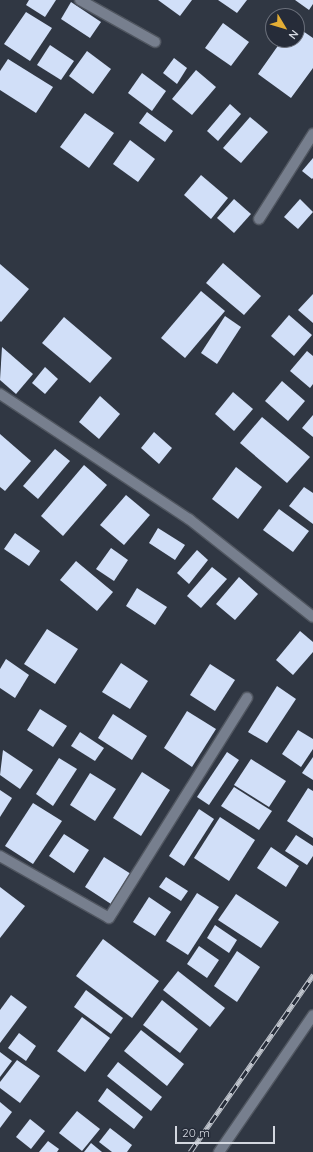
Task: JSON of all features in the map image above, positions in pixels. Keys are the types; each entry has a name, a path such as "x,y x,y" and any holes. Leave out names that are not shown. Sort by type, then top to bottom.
{"street":[{"path":"80,0 155,42"},
{"path":"259,219 313,134"},
{"path":"0,394 189,519 313,617"},
{"path":"0,856 109,918 247,698"},
{"path":"219,1152 313,1014"}],"building":[{"path":"29,0 56,0 45,17 26,5"},
{"path":"158,0 192,0 180,16"},
{"path":"218,0 247,0 237,13"},
{"path":"295,0 313,0 313,4 309,10"},
{"path":"71,2 101,22 90,38 61,19"},
{"path":"26,12 52,28 30,61 4,44"},
{"path":"223,23 249,42 231,66 205,48"},
{"path":"305,32 313,38 313,68 291,98 258,74 276,48 305,48"},
{"path":"50,45 74,61 61,80 37,65"},
{"path":"87,51 111,69 93,94 69,76"},
{"path":"174,58 187,68 177,84 163,73"},
{"path":"8,59 53,87 36,113 0,90 0,71"},
{"path":"196,70 216,87 192,115 172,99"},
{"path":"142,73 166,91 152,111 128,93"},
{"path":"230,104 241,114 218,141 207,131"},
{"path":"147,112 173,131 165,142 139,123"},
{"path":"85,113 114,133 89,168 60,147"},
{"path":"250,117 268,132 241,163 223,148"},
{"path":"130,140 155,159 138,182 113,164"},
{"path":"313,158 313,178 312,179 302,171"},
{"path":"201,175 228,198 211,219 184,195"},
{"path":"234,199 251,214 234,233 217,218"},
{"path":"300,199 313,212 298,229 284,217"},
{"path":"223,263 261,296 244,315 206,283"},
{"path":"0,264 29,289 1,322 0,321"},
{"path":"201,291 225,311 185,358 161,338"},
{"path":"313,294 313,323 298,310"},
{"path":"289,315 312,335 294,356 271,336"},
{"path":"225,316 241,327 217,364 201,353"},
{"path":"64,317 112,358 90,383 42,343"},
{"path":"2,347 33,374 16,394 0,380"},
{"path":"307,351 313,356 313,384 310,388 290,371"},
{"path":"45,367 58,379 45,394 32,383"},
{"path":"282,381 305,401 288,421 265,401"},
{"path":"233,392 253,409 234,431 215,414"},
{"path":"100,396 120,414 99,439 79,422"},
{"path":"313,415 313,437 302,428"},
{"path":"262,417 310,457 287,483 240,443"},
{"path":"154,432 172,448 159,464 141,448"},
{"path":"0,434 31,461 5,491 0,487"},
{"path":"55,449 70,461 38,499 23,486"},
{"path":"84,465 107,485 63,536 41,516"},
{"path":"236,467 262,487 238,519 212,499"},
{"path":"304,487 313,493 313,524 289,506"},
{"path":"126,495 150,515 124,545 100,525"},
{"path":"279,509 309,531 293,552 263,530"},
{"path":"158,528 185,545 175,560 149,543"},
{"path":"15,533 40,551 29,566 4,549"},
{"path":"111,548 128,560 114,581 96,569"},
{"path":"197,550 208,560 189,584 177,573"},
{"path":"76,561 113,592 97,611 60,580"},
{"path":"212,567 227,579 201,608 187,596"},
{"path":"239,577 258,594 235,620 216,604"},
{"path":"137,588 167,607 155,625 126,606"},
{"path":"47,629 78,649 55,684 24,664"},
{"path":"300,631 313,642 313,652 293,675 276,660"},
{"path":"6,659 29,675 15,698 0,688 0,669"},
{"path":"121,663 148,681 130,709 102,692"},
{"path":"210,664 235,680 215,711 190,695"},
{"path":"277,686 296,699 267,743 248,732"},
{"path":"40,709 67,726 53,747 27,730"},
{"path":"187,711 216,729 192,767 164,748"},
{"path":"113,714 147,736 132,760 98,738"},
{"path":"298,730 313,739 313,749 301,767 282,754"},
{"path":"80,732 104,748 95,761 71,746"},
{"path":"3,750 33,770 20,789 0,775"},
{"path":"227,752 239,760 209,805 197,797"},
{"path":"313,757 313,780 302,773"},
{"path":"59,758 77,769 53,806 36,794"},
{"path":"251,759 286,781 269,807 234,785"},
{"path":"142,772 170,790 141,836 113,818"},
{"path":"90,773 116,789 95,821 70,805"},
{"path":"234,787 272,811 259,830 221,806"},
{"path":"308,788 313,791 313,838 287,821"},
{"path":"0,790 12,798 0,817"},
{"path":"33,803 62,821 33,864 5,846"},
{"path":"199,809 214,819 184,866 169,856"},
{"path":"220,817 255,840 229,881 194,858"},
{"path":"64,834 89,850 74,873 49,856"},
{"path":"296,835 313,846 313,856 307,865 285,851"},
{"path":"271,847 299,866 286,887 257,868"},
{"path":"104,857 131,874 111,904 85,887"},
{"path":"166,877 188,891 181,901 159,887"},
{"path":"0,887 25,906 0,938"},
{"path":"197,893 219,907 188,955 166,941"},
{"path":"236,894 279,922 261,948 218,920"},
{"path":"149,897 171,912 155,936 133,922"},
{"path":"215,925 237,940 229,953 207,938"},
{"path":"103,939 159,981 132,1018 76,976"},
{"path":"199,946 219,960 207,978 187,964"},
{"path":"237,951 260,967 237,1002 214,986"},
{"path":"178,971 225,1008 210,1027 163,990"},
{"path":"86,990 123,1018 111,1034 74,1007"},
{"path":"11,995 27,1007 0,1043 0,1010"},
{"path":"162,1000 198,1029 180,1053 143,1025"},
{"path":"82,1017 110,1038 85,1072 57,1051"},
{"path":"141,1030 184,1064 167,1086 124,1051"},
{"path":"19,1033 36,1046 26,1061 8,1048"},
{"path":"0,1052 12,1061 0,1077"},
{"path":"17,1060 40,1076 20,1103 0,1088 0,1082"},
{"path":"118,1062 162,1097 151,1111 107,1076"},
{"path":"107,1088 143,1117 134,1129 98,1101"},
{"path":"0,1102 12,1112 0,1128"},
{"path":"77,1111 100,1129 82,1151 59,1133"},
{"path":"30,1119 45,1131 31,1149 16,1137"},
{"path":"110,1128 132,1145 127,1152 112,1152 99,1142"},
{"path":"48,1141 59,1149 57,1152 39,1152"},
{"path":"91,1143 102,1152 84,1152"}],"railway":[{"path":"190,1152 313,975"}]}
